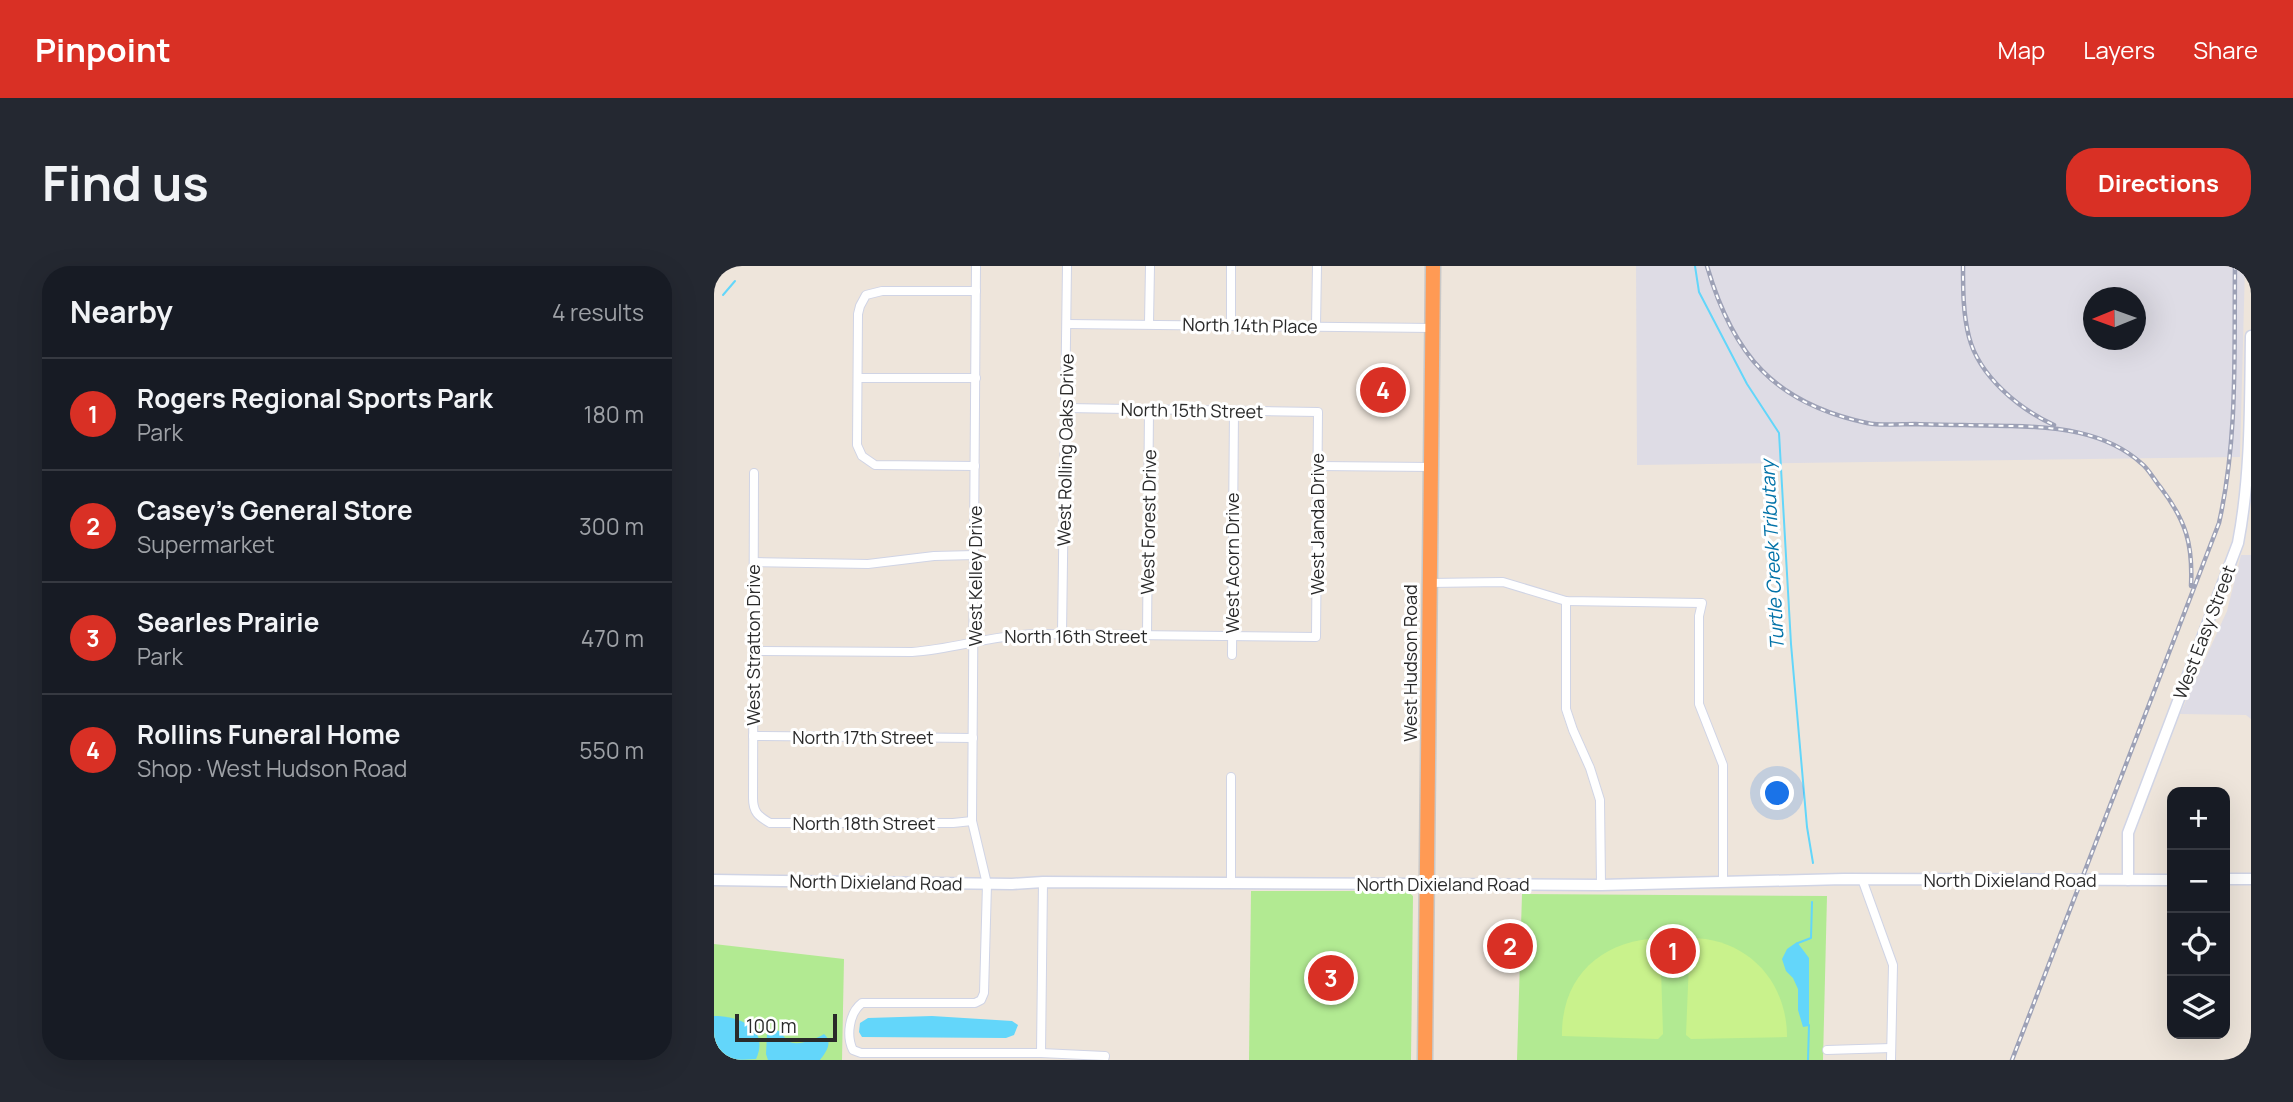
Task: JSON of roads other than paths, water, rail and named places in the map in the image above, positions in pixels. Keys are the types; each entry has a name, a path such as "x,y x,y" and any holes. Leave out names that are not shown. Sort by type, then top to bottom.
{"highway":[{"name":"West Hudson Road","path":"1425,1060 1433,266"}],"street":[{"name":"West Kelley Drive","path":"976,266 972,821 987,884 984,993 981,1000 975,1003 862,1003 858,1005 851,1021 849,1043 853,1050 861,1053 1041,1053"},
{"name":"West Rolling Oaks Drive","path":"1062,634 1067,266"},
{"path":"1149,323 1150,266"},
{"path":"1231,266 1231,324"},
{"path":"1316,325 1317,266"},
{"path":"975,466 876,465 867,461 858,445 858,314 866,295 882,290 976,291"},
{"name":"North 14th Place","path":"1067,324 1433,328"},
{"name":"West Easy Street","path":"2128,880 2128,833 2238,543 2245,508 2251,336"},
{"path":"858,378 976,378"},
{"name":"North 15th Street","path":"1066,408 1318,412"},
{"name":"West Forest Drive","path":"1147,635 1149,410"},
{"name":"West Acorn Drive","path":"1232,655 1234,411"},
{"name":"West Janda Drive","path":"1317,637 1318,412"},
{"path":"1318,466 1431,467"},
{"name":"West Stratton Drive","path":"754,473 752,798 753,808 758,816"},
{"path":"754,562 868,564 934,556 975,555"},
{"path":"1429,583 1503,582 1566,601 1702,603 1699,616 1699,704 1723,765 1723,881"},
{"path":"1566,601 1566,709 1600,800 1601,884"},
{"name":"North 16th Street","path":"753,651 912,652 1013,634 1317,637"},
{"name":"North 17th Street","path":"753,736 973,737"},
{"path":"1231,777 1231,883"},
{"name":"North 18th Street","path":"758,816 770,823 972,821"},
{"path":"1862,879 1893,965 1891,1060"},
{"name":"North Dixieland Road","path":"714,880 987,884 1601,884 1862,879 2167,880"},
{"path":"2230,879 2251,879"},
{"path":"1042,882 1041,1053 1105,1056 1104,1060"},
{"path":"1827,1050 1891,1048"}],"water":[{"path":"1797,942 1809,958 1809,1026 1803,1027 1798,1010 1798,989 1786,971 1782,959 1787,949"},
{"path":"714,1016 733,1018 750,1026 759,1039 756,1059 737,1060 714,1056"},
{"path":"932,1016 1012,1021 1018,1025 1014,1035 1006,1038 862,1037 859,1032 860,1023 868,1018"},
{"path":"772,1030 780,1031 792,1043 801,1043 824,1034 828,1047 820,1060 768,1060 767,1034"}],"waterway":[{"name":"Turtle Creek Tributary","path":"1695,266 1699,292 1747,384 1779,433 1791,644 1807,827 1813,863"},
{"path":"723,295 735,281"},
{"name":"Turtle Creek Tributary","path":"1798,943 1811,938 1812,902"},
{"name":"Turtle Creek Tributary","path":"1808,1060 1809,1025"}],"railway":[{"path":"1707,266 1730,325 1745,350 1782,388 1806,403 1834,414 1873,424 2011,426 2062,430 2096,437 2127,452 2144,465 2177,511 2189,545 2191,586"},
{"path":"1963,266 1967,328 1974,351 1982,365 2002,390 2027,410 2054,425"},
{"path":"2012,1060 2219,523 2232,427 2235,266"}],"place":[{"name":"Rollins Funeral Home","path":"1383,390"},
{"name":"Casey's General Store","path":"1510,946"},
{"name":"Rogers Regional Sports Park","path":"1673,951"},
{"name":"Searles Prairie","path":"1331,978"}]}
